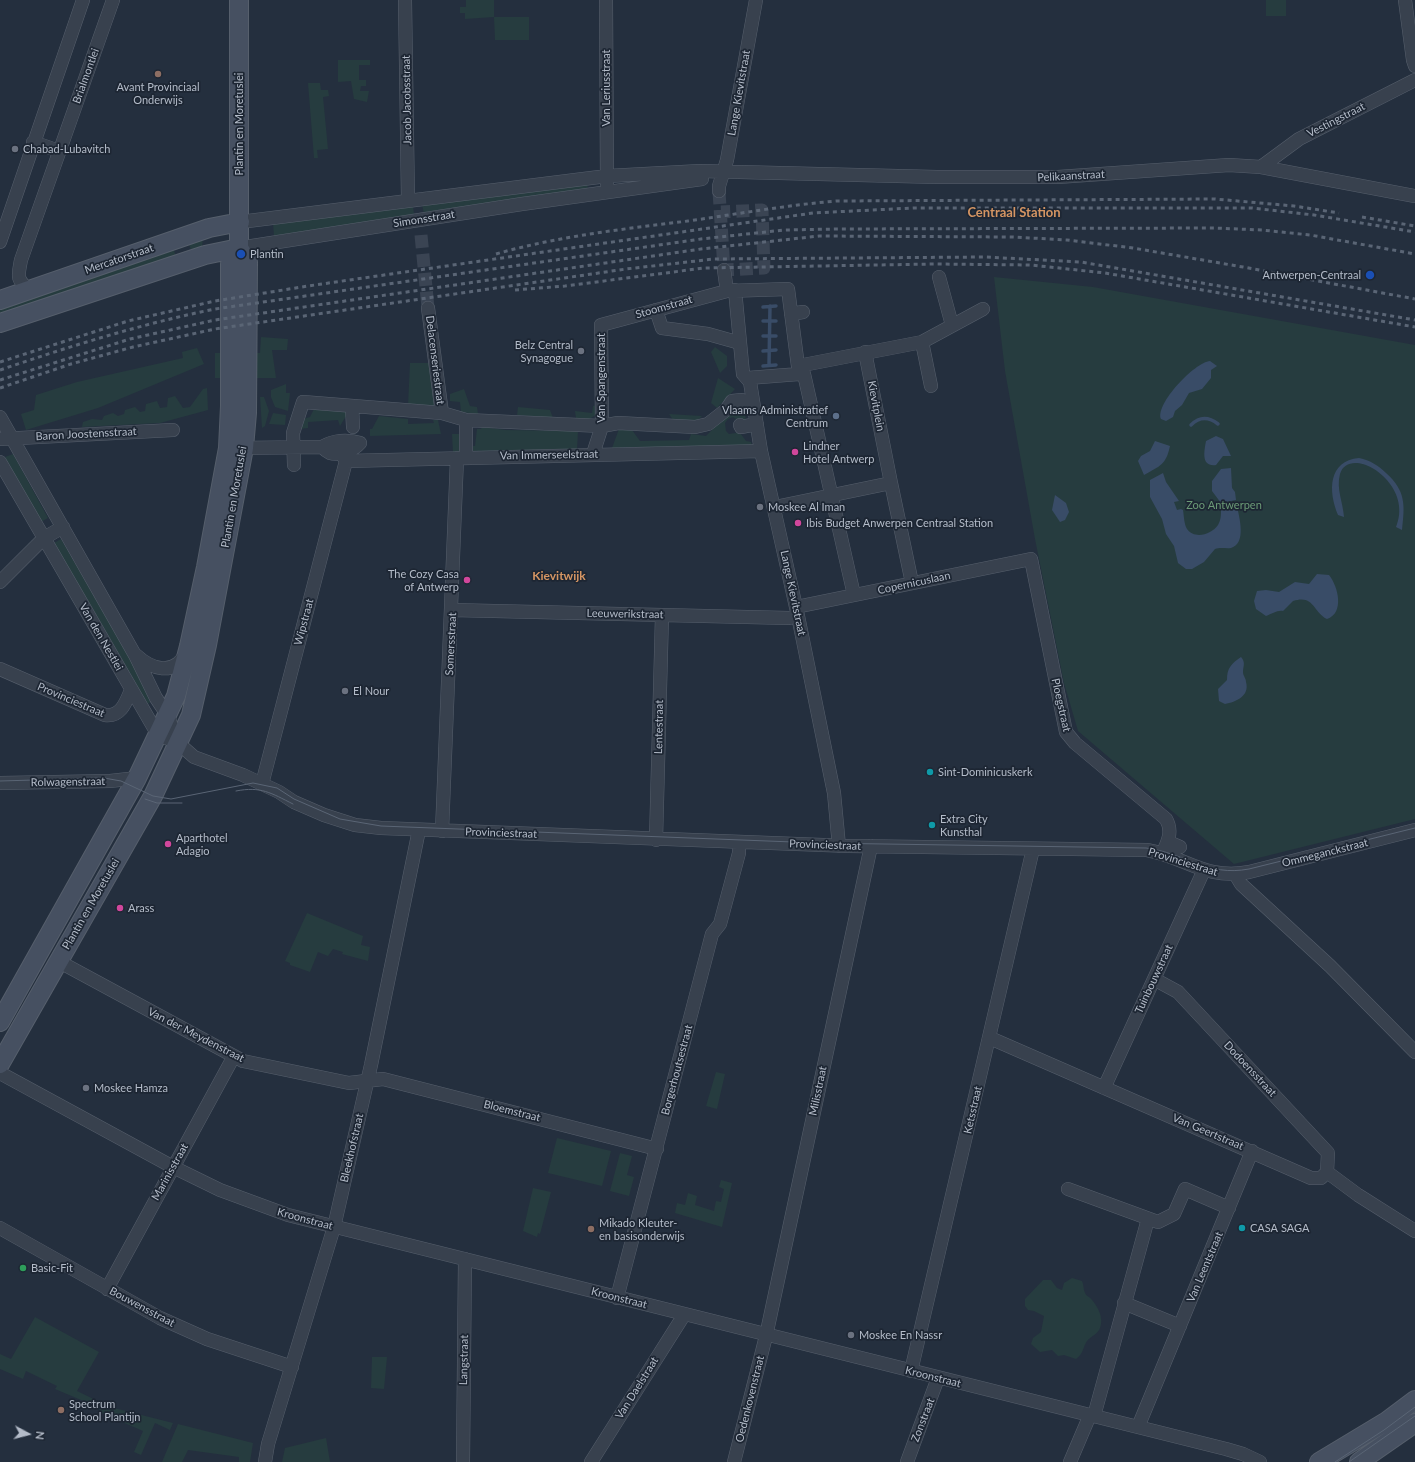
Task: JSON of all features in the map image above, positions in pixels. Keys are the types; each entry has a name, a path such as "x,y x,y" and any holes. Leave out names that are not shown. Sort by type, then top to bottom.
{"main road":[{"name":"Plantin en Moretuslei","path":"0,1064 150,801 191,715 197,691 236,448 230,406 230,264 239,248 240,222 239,0"},
{"name":"Mercatorstraat","path":"0,300 209,228 240,222"},
{"name":"Mercatorstraat","path":"0,323 205,255 239,248"},
{"name":"Plantin en Moretuslei","path":"0,1022 137,778 168,716 176,696 189,646 236,448"},
{"path":"1319,1462 1386,1421 1415,1400"},
{"path":"1359,1462 1415,1423"}],"street":[{"path":"0,242 33,142 84,0"},
{"name":"Brialmontlei","path":"29,290 20,282 18,275 21,260 113,0"},
{"name":"Jacob Jacobsstraat","path":"405,0 408,200"},
{"name":"Van Leriusstraat","path":"606,0 607,176"},
{"name":"Lange Kievitstraat","path":"719,188 727,160 756,0"},
{"path":"1405,0 1415,66"},
{"name":"Vestingstraat","path":"1261,168 1299,139 1415,80"},
{"path":"33,142 59,152"},
{"name":"Pelikaanstraat","path":"723,172 995,178 1058,177 1229,165 1261,168 1415,196"},
{"name":"Simonsstraat","path":"240,222 607,176 723,172"},
{"name":"Simonsstraat","path":"239,248 522,204 701,179 723,172"},
{"path":"607,176 608,192"},
{"name":"Lange Kievitstraat","path":"724,270 731,291 745,376 750,382 760,451 775,507 834,793 839,846"},
{"path":"939,277 952,325"},
{"name":"Stoomstraat","path":"602,325 731,291 788,289 797,313 798,370"},
{"name":"Delacenseriestraat","path":"428,308 442,413"},
{"path":"745,376 798,370 865,352 922,342 983,309"},
{"path":"656,310 662,328 708,334 740,343"},
{"name":"Van Spangenstraat","path":"593,454 602,426 602,325"},
{"path":"922,342 931,386"},
{"name":"Kievitplein","path":"865,352 912,583"},
{"path":"798,370 804,374 854,595"},
{"path":"745,376 770,371"},
{"path":"294,465 294,433 303,402 442,413 466,420 602,426 618,422 695,427 708,424 726,410 732,401 742,400 754,407"},
{"path":"352,406 352,427"},
{"name":"Van den Nestlei","path":"0,417 135,655 156,698 168,716"},
{"name":"Somersstraat","path":"442,831 452,610 462,457 466,420"},
{"path":"740,425 741,427 757,424"},
{"name":"Baron Joostensstraat","path":"12,438 173,430"},
{"name":"Van Immerseelstraat","path":"236,448 322,447 329,442 337,441 353,441 360,444 344,457"},
{"name":"Van Immerseelstraat","path":"322,447 330,453 344,457 462,457 760,451"},
{"name":"Wipstraat","path":"262,784 344,457"},
{"name":"Van den Nestlei","path":"0,462 158,735"},
{"path":"775,507 891,483"},
{"path":"0,582 44,538 63,527"},
{"name":"Copernicuslaan","path":"797,611 854,595 1031,559"},
{"name":"Ploegstraat","path":"1031,559 1066,732 1075,743 1166,819 1170,827 1170,836 1162,854"},
{"name":"Leeuwerikstraat","path":"452,610 789,618 797,611"},
{"name":"Lentestraat","path":"656,840 662,615"},
{"path":"135,655 153,668 170,668 178,663 184,656 189,646"},
{"name":"Provinciestraat","path":"0,669 105,715 111,716 120,711 131,690"},
{"path":"168,716 177,742"},
{"path":"158,735 177,742"},
{"name":"Provinciestraat","path":"177,742 194,757 243,775 294,802 338,821 367,827 656,840 839,846 1146,850 1162,854 1204,870 1220,874 1235,874"},
{"name":"Rolwagenstraat","path":"0,783 110,781 137,778"},
{"name":"Bleekhofstraat","path":"265,1462 268,1444 334,1227 398,940 419,830"},
{"name":"Ommeganckstraat","path":"1235,874 1415,830"},
{"name":"Borgerhoutsestraat","path":"617,1298 712,934 720,924 739,853 740,843"},
{"name":"Milisstraat","path":"766,1336 870,846"},
{"name":"Ketsstraat","path":"911,1372 1033,849"},
{"name":"Tuinbouwstraat","path":"1104,1088 1204,870"},
{"path":"1235,874 1240,884 1330,966 1415,1052"},
{"name":"Van der Meydenstraat","path":"58,961 243,1061 349,1083 367,1082"},
{"name":"Dodoensstraat","path":"1154,979 1178,992 1328,1153 1327,1172"},
{"name":"Van Geertstraat","path":"990,1038 1311,1178 1321,1178 1327,1172"},
{"name":"Marinisstraat","path":"107,1289 172,1167 234,1056"},
{"name":"Kroonstraat","path":"0,1073 172,1167 220,1190 262,1207 334,1227 766,1336 1138,1427 1243,1454 1260,1462"},
{"name":"Bloemstraat","path":"367,1082 383,1079 657,1149"},
{"name":"Van Leentstraat","path":"1138,1427 1230,1208 1252,1151"},
{"path":"1327,1172 1358,1195 1415,1231"},
{"path":"1068,1189 1158,1222 1174,1214 1185,1189 1230,1208"},
{"path":"1070,1462 1092,1416 1148,1219"},
{"name":"Bouwensstraat","path":"0,1228 160,1318 207,1339 292,1367"},
{"name":"Langstraat","path":"463,1462 465,1259"},
{"path":"1124,1303 1180,1326"},
{"name":"Van Daelstraat","path":"591,1462 684,1315"},
{"name":"Oedenkovenstraat","path":"734,1462 766,1336"},
{"name":"Zonstraat","path":"907,1462 938,1378"}],"green space":[{"path":"466,0 494,0 494,17 465,19 465,13 460,13 460,7 466,7"},
{"path":"1266,0 1286,0 1286,16 1266,16"},
{"path":"494,17 529,17 529,40 495,40"},
{"path":"338,60 370,60 370,65 359,65 359,80 366,80 366,86 361,86 360,91 369,91 367,102 354,99 351,81 338,82"},
{"path":"308,83 320,83 321,90 328,90 329,96 323,97 328,149 317,150 318,158 314,158"},
{"path":"587,182 588,191 424,214 422,204"},
{"path":"413,206 414,215 274,236 273,223"},
{"path":"203,236 202,249 192,253 188,241"},
{"path":"173,246 176,258 0,316 0,305"},
{"name":"Zoo Antwerpen","path":"994,277 1093,287 1415,345 1415,819 1234,864 1078,731 1064,683 1035,539 1005,371"},
{"path":"261,337 288,339 287,350 272,350 276,378 215,378 215,353 260,353"},
{"path":"715,347 727,356 727,366 720,373 711,352"},
{"path":"197,348 204,364 98,408 26,430 21,414 34,410 36,395 77,382 183,358 182,352"},
{"path":"410,363 429,363 437,407 408,406"},
{"path":"718,378 735,389 717,408 711,403"},
{"path":"286,384 286,393 290,393 288,411 275,407 271,397 271,390"},
{"path":"207,388 208,410 160,423 82,427 83,422 92,419 102,420 104,416 113,413 118,416 124,414 125,410 135,407 140,412 145,411 146,404 157,401 160,408 167,407 168,398 175,396 183,408 190,407 203,389"},
{"path":"464,389 470,406 477,407 478,414 461,412 460,402 450,401 450,394"},
{"path":"260,397 264,397 269,411 265,426 262,428"},
{"path":"597,405 597,414 588,420 576,418 575,411 592,413 593,406"},
{"path":"518,407 550,410 553,418 517,415"},
{"path":"314,409 349,411 340,426 338,420 308,422 308,428 299,429 303,419 310,417"},
{"path":"731,411 745,414 746,421 742,423 733,417 728,419 725,423 726,431 729,434 736,433 738,430 746,441 751,442 752,446 612,448 619,429 632,430 640,441 689,440 691,434 706,436"},
{"path":"273,413 286,415 285,425 269,424"},
{"path":"669,414 702,416 697,421 673,420"},
{"path":"379,416 408,419 408,424 434,423 433,420 438,420 441,434 370,436 370,429 372,429"},
{"path":"482,427 506,430 578,431 577,450 470,451 470,446 475,446 477,429 481,429"},
{"path":"452,434 460,434 461,452 453,453"},
{"path":"13,454 48,518 41,522 5,457"},
{"path":"61,539 153,699 148,704 54,543"},
{"path":"307,913 363,936 361,945 370,947 368,961 342,954 343,952 333,949 328,956 318,952 310,972 290,965 290,963 285,961"},
{"path":"716,1072 725,1074 717,1109 706,1106"},
{"path":"557,1138 611,1151 602,1186 548,1173"},
{"path":"620,1153 632,1156 627,1175 634,1177 629,1196 610,1191"},
{"path":"721,1180 732,1183 722,1227 675,1213 677,1203 685,1205 688,1193 697,1196 695,1205 714,1211 716,1201 721,1202 724,1189 719,1187"},
{"path":"533,1188 551,1192 540,1234 538,1233 537,1237 523,1231"},
{"path":"1072,1278 1082,1281 1086,1294 1100,1313 1101,1320 1099,1330 1087,1341 1082,1353 1076,1359 1064,1355 1058,1356 1052,1350 1040,1352 1031,1344 1033,1338 1041,1332 1044,1316 1028,1310 1025,1306 1025,1299 1043,1280 1051,1280 1057,1288 1062,1290 1064,1283"},
{"path":"35,1317 99,1352 77,1391 110,1407 173,1423 170,1430 155,1423 141,1455 134,1452 143,1431 99,1412 100,1408 55,1389 57,1386 26,1371 23,1379 0,1369 0,1354 11,1359"},
{"path":"372,1357 387,1357 384,1389 371,1388"},
{"path":"178,1424 253,1443 250,1462 239,1462 239,1457 188,1450 182,1462 162,1462"},
{"path":"326,1438 330,1462 282,1462 285,1448"}],"water":[{"path":"1210,361 1217,366 1211,370 1211,378 1202,389 1189,393 1182,405 1175,411 1173,417 1166,421 1161,419 1161,412 1170,394 1195,368"},
{"path":"1216,436 1223,439 1231,456 1223,456 1216,465 1211,465 1208,464 1205,458 1205,445 1206,441"},
{"path":"1155,441 1170,446 1162,464 1144,475 1138,461 1141,456 1150,451"},
{"path":"1359,458 1371,462 1383,470 1393,480 1401,492 1404,506 1402,530 1396,527 1399,511 1397,495 1389,482 1367,465 1355,463 1346,466 1340,474 1339,490 1344,517 1338,515 1333,496 1333,479 1336,471 1341,465 1349,460"},
{"path":"1231,468 1232,488 1235,492 1236,500 1221,503 1212,491 1212,481 1221,469"},
{"path":"1163,473 1166,482 1179,501 1174,502 1177,510 1183,510 1186,527 1194,534 1199,535 1212,531 1219,523 1221,509 1237,506 1241,529 1239,541 1236,545 1231,548 1215,549 1204,562 1192,569 1186,569 1178,563 1174,546 1166,534 1162,519 1150,497 1150,480"},
{"path":"1055,495 1066,503 1069,512 1065,520 1060,522 1052,510"},
{"path":"1317,574 1329,575 1335,586 1338,605 1333,616 1327,619 1322,616 1309,602 1300,599 1293,601 1283,611 1266,616 1256,609 1254,601 1257,591 1266,590 1279,592 1295,582 1309,584"},
{"path":"1241,657 1244,663 1243,675 1246,681 1246,691 1238,700 1225,704 1219,701 1218,689 1227,680 1230,667"}],"waterway":[{"path":"769,365 770,306"},
{"path":"763,307 776,306"},
{"path":"763,321 776,321"},
{"path":"763,336 776,336"},
{"path":"763,351 776,350"},
{"path":"763,366 776,365"},
{"path":"1191,425 1194,422 1204,418 1218,424"}],"tunnel":[{"path":"719,191 724,270 764,268 762,210 721,212"},
{"path":"421,235 428,308"}],"tram line":[{"path":"0,781 104,778 121,781 153,796 171,799 253,783 277,788 294,799 340,819 381,826 819,843 1146,848 1160,851 1208,867 1234,871 1249,869 1415,828"},
{"path":"236,791 252,789 259,790 272,794 293,804"},
{"path":"145,799 157,803 182,803"},
{"path":"1335,1462 1384,1430 1415,1407"},
{"path":"1349,1462 1415,1416"}],"railway":[{"path":"496,254 544,242 592,234 781,207 837,201 1215,199 1294,206 1339,213"},
{"path":"0,362 128,321 215,301 308,286 813,213 913,208 1252,208 1314,215 1415,232"},
{"path":"1362,217 1415,226"},
{"path":"0,370 106,336 160,321 215,309 701,239 784,230 1214,228 1262,230 1310,235 1415,254"},
{"path":"0,380 130,339 215,320 701,249 819,236 1013,237 1067,240 1133,248 1415,299"},
{"path":"0,388 71,364 133,347 215,329 626,269 714,259 985,257 1081,262 1415,320"},
{"path":"515,290 565,286 704,268 934,264 1031,265 1105,273 1415,327"}],"place":[{"name":"Avant Provinciaal Onderwijs","path":"158,74"},
{"name":"Chabad-Lubavitch","path":"15,149"},
{"name":"Plantin","path":"241,254"},
{"name":"Antwerpen-Centraal","path":"1370,275"},
{"name":"Belz Central Synagogue","path":"581,351"},
{"name":"Vlaams Administratief Centrum","path":"836,416"},
{"name":"Lindner Hotel Antwerp","path":"795,452"},
{"name":"Moskee Al Iman","path":"760,507"},
{"name":"Ibis Budget Anwerpen Centraal Station","path":"798,523"},
{"name":"The Cozy Casa of Antwerp","path":"467,580"},
{"name":"El Nour","path":"345,691"},
{"name":"Sint-Dominicuskerk","path":"930,772"},
{"name":"Extra City Kunsthal","path":"932,825"},
{"name":"Aparthotel Adagio","path":"168,844"},
{"name":"Arass","path":"120,908"},
{"name":"Moskee Hamza","path":"86,1088"},
{"name":"CASA SAGA","path":"1242,1228"},
{"name":"Mikado Kleuter- en basisonderwijs","path":"591,1229"},
{"name":"Basic-Fit","path":"23,1268"},
{"name":"Moskee En Nassr","path":"851,1335"},
{"name":"Spectrum School Plantijn","path":"61,1410"}],"district":[{"name":"Centraal Station","path":"1014,213"},
{"name":"Kievitwijk","path":"559,576"}]}
